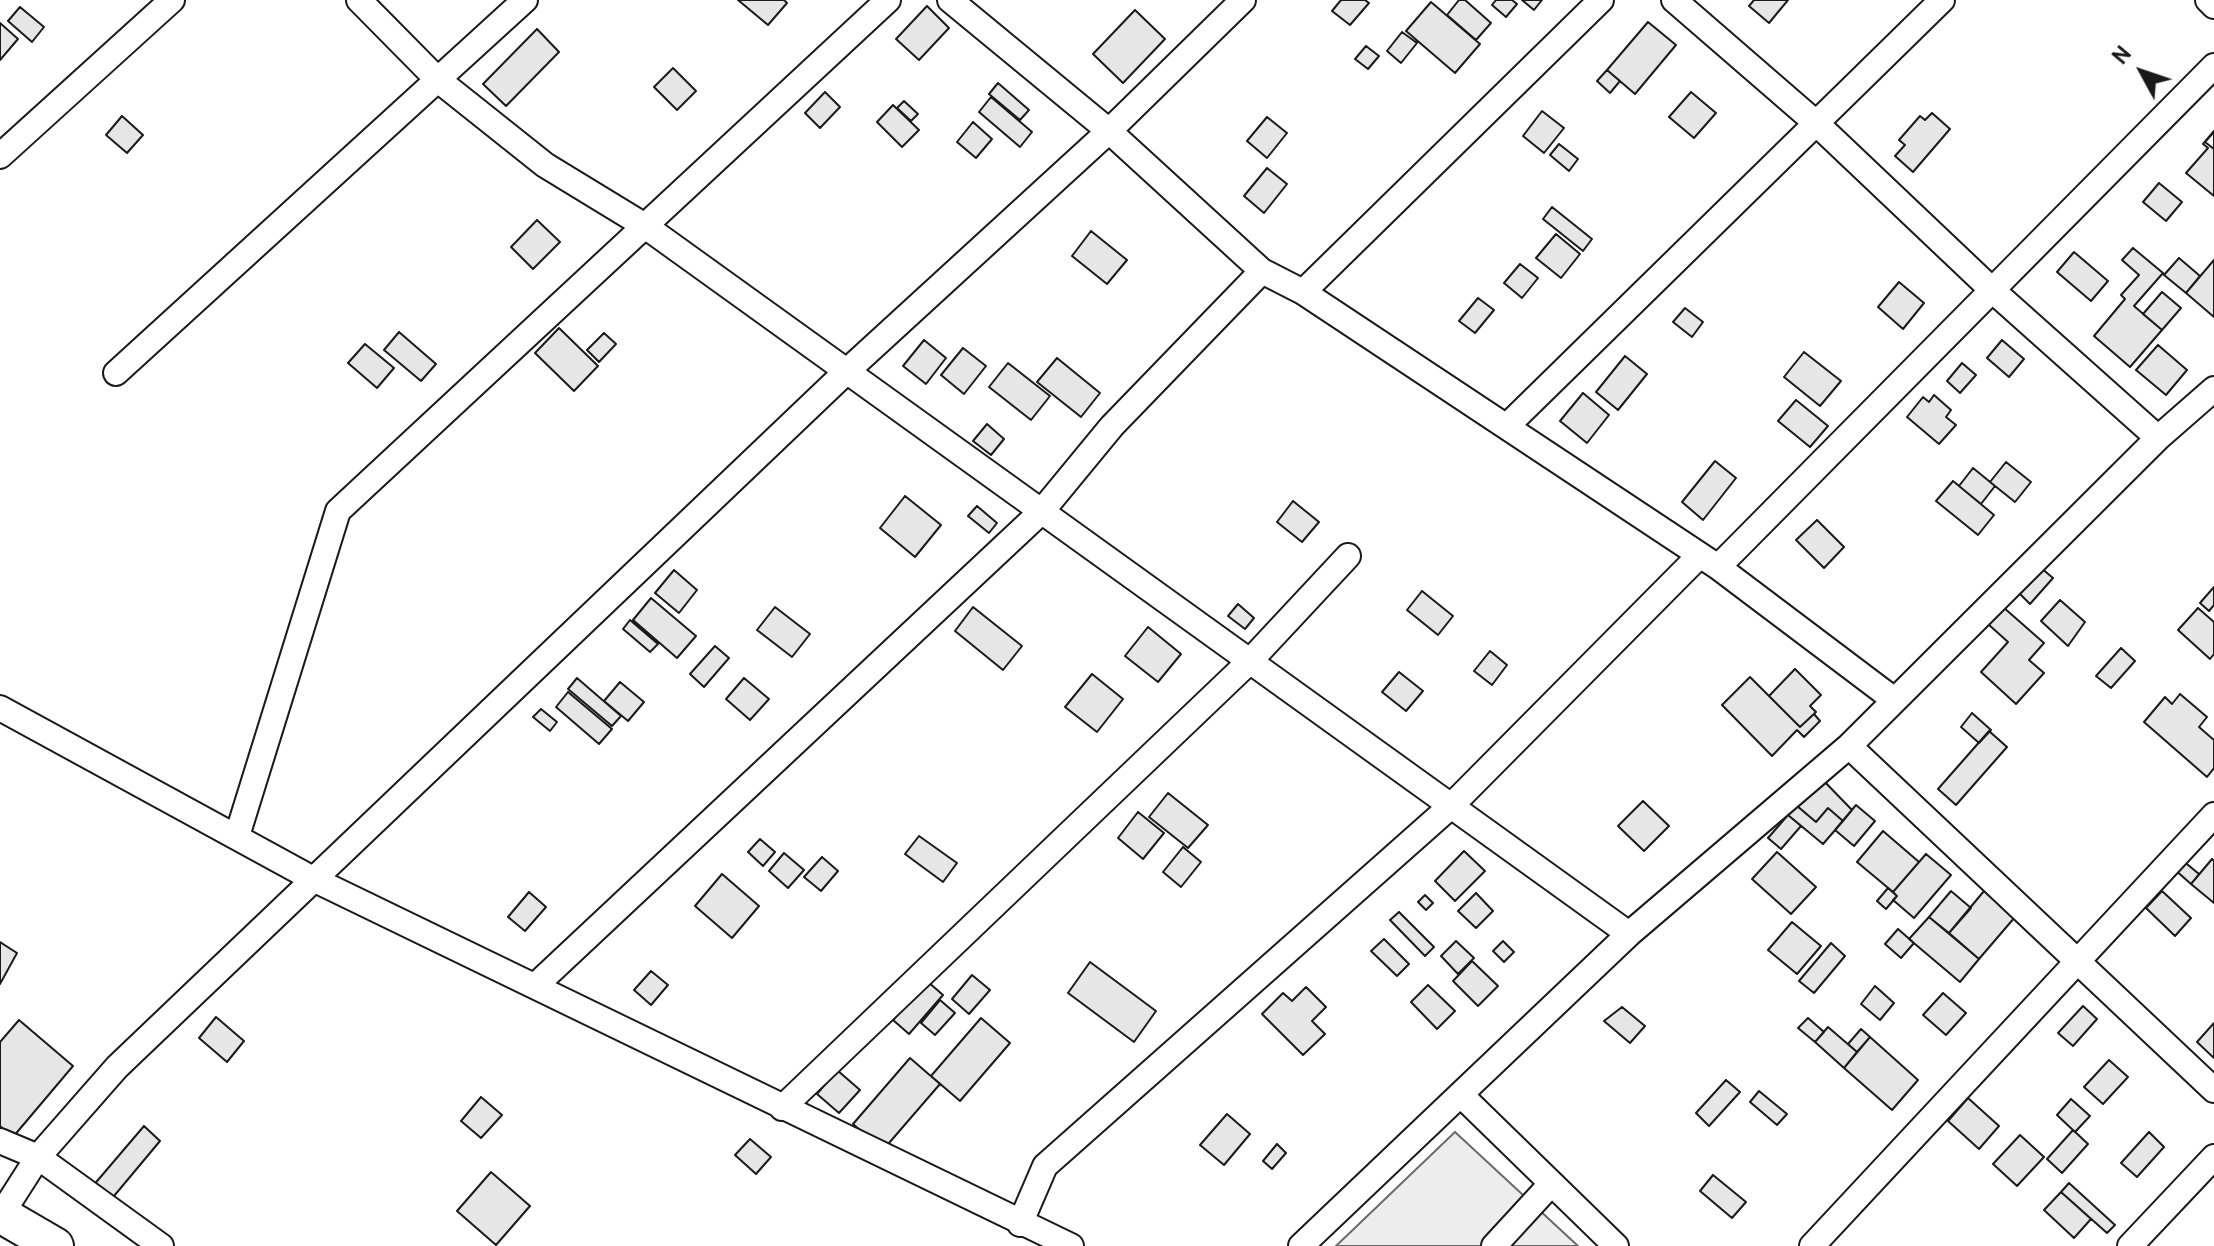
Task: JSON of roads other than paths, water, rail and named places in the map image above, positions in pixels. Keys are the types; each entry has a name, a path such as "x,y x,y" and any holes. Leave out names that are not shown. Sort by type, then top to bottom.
{"highway":[{"path":"0,1215 55,1246"}],"street":[{"path":"0,156 172,0"},
{"path":"359,0 437,79 545,165 645,226 1629,934"},
{"path":"116,373 525,0"},
{"path":"237,836 338,511 888,0"},
{"path":"950,0 1109,131 1262,271 1303,292 1709,561 1893,699"},
{"path":"0,1215 38,1157 117,1067 847,371 1109,131 1243,0"},
{"path":"1303,292 1601,0"},
{"path":"1674,0 1816,123 1991,289 2158,438"},
{"path":"1507,426 1942,0"},
{"path":"2208,0 2214,6"},
{"path":"1020,1224 1045,1166 1451,806 1991,289 2214,66"},
{"path":"535,986 1042,511 1112,426 1262,271"},
{"path":"1301,1246 1629,934 1849,746 2158,438 2214,389"},
{"path":"782,1108 1250,661 1348,556"},
{"path":"0,708 313,879 1020,1224 1071,1246"},
{"path":"1849,746 2214,1090"},
{"path":"1812,1246 2214,815"},
{"path":"1462,1096 1616,1246"},
{"path":"0,1141 38,1157 161,1246"},
{"path":"2130,1246 2214,1157"},
{"path":"1494,1246 1551,1184"}]}
